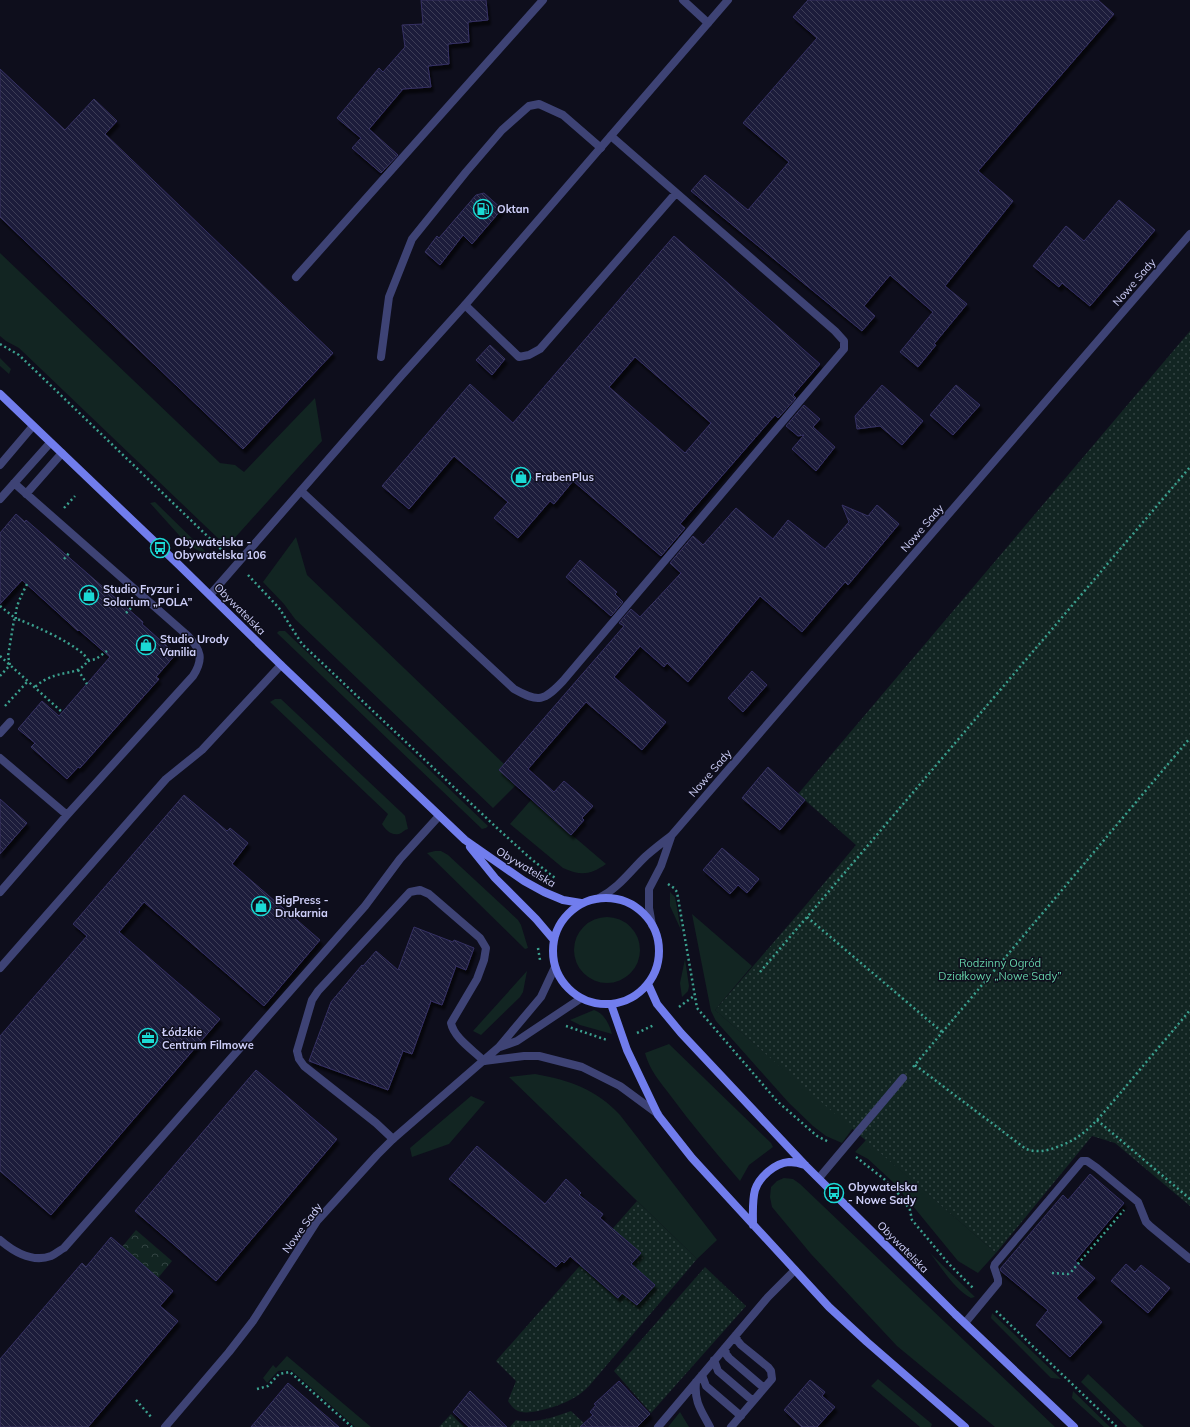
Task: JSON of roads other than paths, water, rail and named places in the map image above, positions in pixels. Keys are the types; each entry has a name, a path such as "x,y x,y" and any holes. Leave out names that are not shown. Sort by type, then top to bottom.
{"main road":[{"name":"Obywatelska","path":"0,394 465,840 524,881 544,892 563,900 581,903"},
{"name":"Obywatelska","path":"465,840 495,878 536,919 553,939"},
{"path":"599,898 615,898 630,903 643,912 652,924 658,939 659,955 656,970 648,984 637,994 623,1001 611,1004 593,1003 580,999 568,989 560,978 555,967 552,952 553,939 559,925 568,912 581,903 599,898"},
{"name":"Obywatelska","path":"648,984 657,1004 681,1033 805,1165 1074,1427"},
{"path":"611,1004 627,1050 658,1115 692,1158 829,1307 861,1337 965,1427"},
{"path":"753,1225 755,1190 763,1176 783,1163 796,1162 805,1165"}],"street":[{"path":"296,277 543,0"},
{"path":"683,0 708,23"},
{"path":"210,595 465,305 728,0"},
{"path":"381,357 389,297 412,240 466,172 502,130 529,106 539,104 563,115 601,148"},
{"path":"301,491 514,689 528,697 541,699 552,693 844,349 844,341 835,332 611,136"},
{"path":"465,305 519,357 540,349 676,193"},
{"name":"Nowe Sady","path":"599,898 618,885 645,856 671,836 1190,234"},
{"path":"0,465 33,426"},
{"path":"0,499 50,443"},
{"path":"26,494 62,453"},
{"path":"0,892 193,676 197,670 200,655 198,647 188,636 14,483"},
{"path":"0,968 166,779 202,750 281,665"},
{"path":"0,733 10,722"},
{"path":"0,758 67,816"},
{"path":"0,1240 21,1255 37,1258 52,1256 64,1248 365,906 400,859 439,816"},
{"name":"Nowe Sady","path":"652,924 649,908 649,889 661,866 671,836"},
{"path":"393,1139 376,1123 304,1066 299,1059 297,1051 312,1000 318,991 410,892 420,890 429,894 480,938 486,948 484,960 477,979 451,1023 452,1029 484,1061 524,1056 539,1056 582,1067 620,1086 658,1115"},
{"name":"Nowe Sady","path":"165,1427 229,1352 253,1321 317,1221 393,1139 499,1047 540,997 555,967"},
{"name":"Nowe Sady","path":"499,1047 518,1041 580,999"},
{"path":"819,1178 903,1078"},
{"path":"966,1323 998,1283 994,1267 995,1264 1082,1161 1087,1161 1097,1168 1133,1199 1140,1206 1146,1222 1190,1259"},
{"path":"658,1427 768,1297 794,1270"},
{"path":"731,1427 772,1379 771,1371 741,1345 737,1340 736,1335"},
{"path":"725,1348 726,1354 729,1358 764,1388"},
{"path":"714,1360 718,1370 753,1401"},
{"path":"702,1374 706,1386 741,1416"},
{"path":"696,1382 694,1394 696,1402 710,1427"}],"place":[{"name":"Oktan","path":"483,209"},
{"name":"FrabenPlus","path":"521,477"},
{"name":"Obywatelska - Obywatelska 106","path":"160,548"},
{"name":"Studio Fryzur i Solarium „POLA”","path":"89,595"},
{"name":"Studio Urody Vanilia","path":"146,645"},
{"name":"BigPress - Drukarnia","path":"261,906"},
{"name":"Łódzkie Centrum Filmowe","path":"148,1038"},
{"name":"Obywatelska - Nowe Sady","path":"834,1193"}],"park label":[{"name":"Rodzinny Ogród Działkowy „Nowe Sady”","path":"1000,969"}]}
